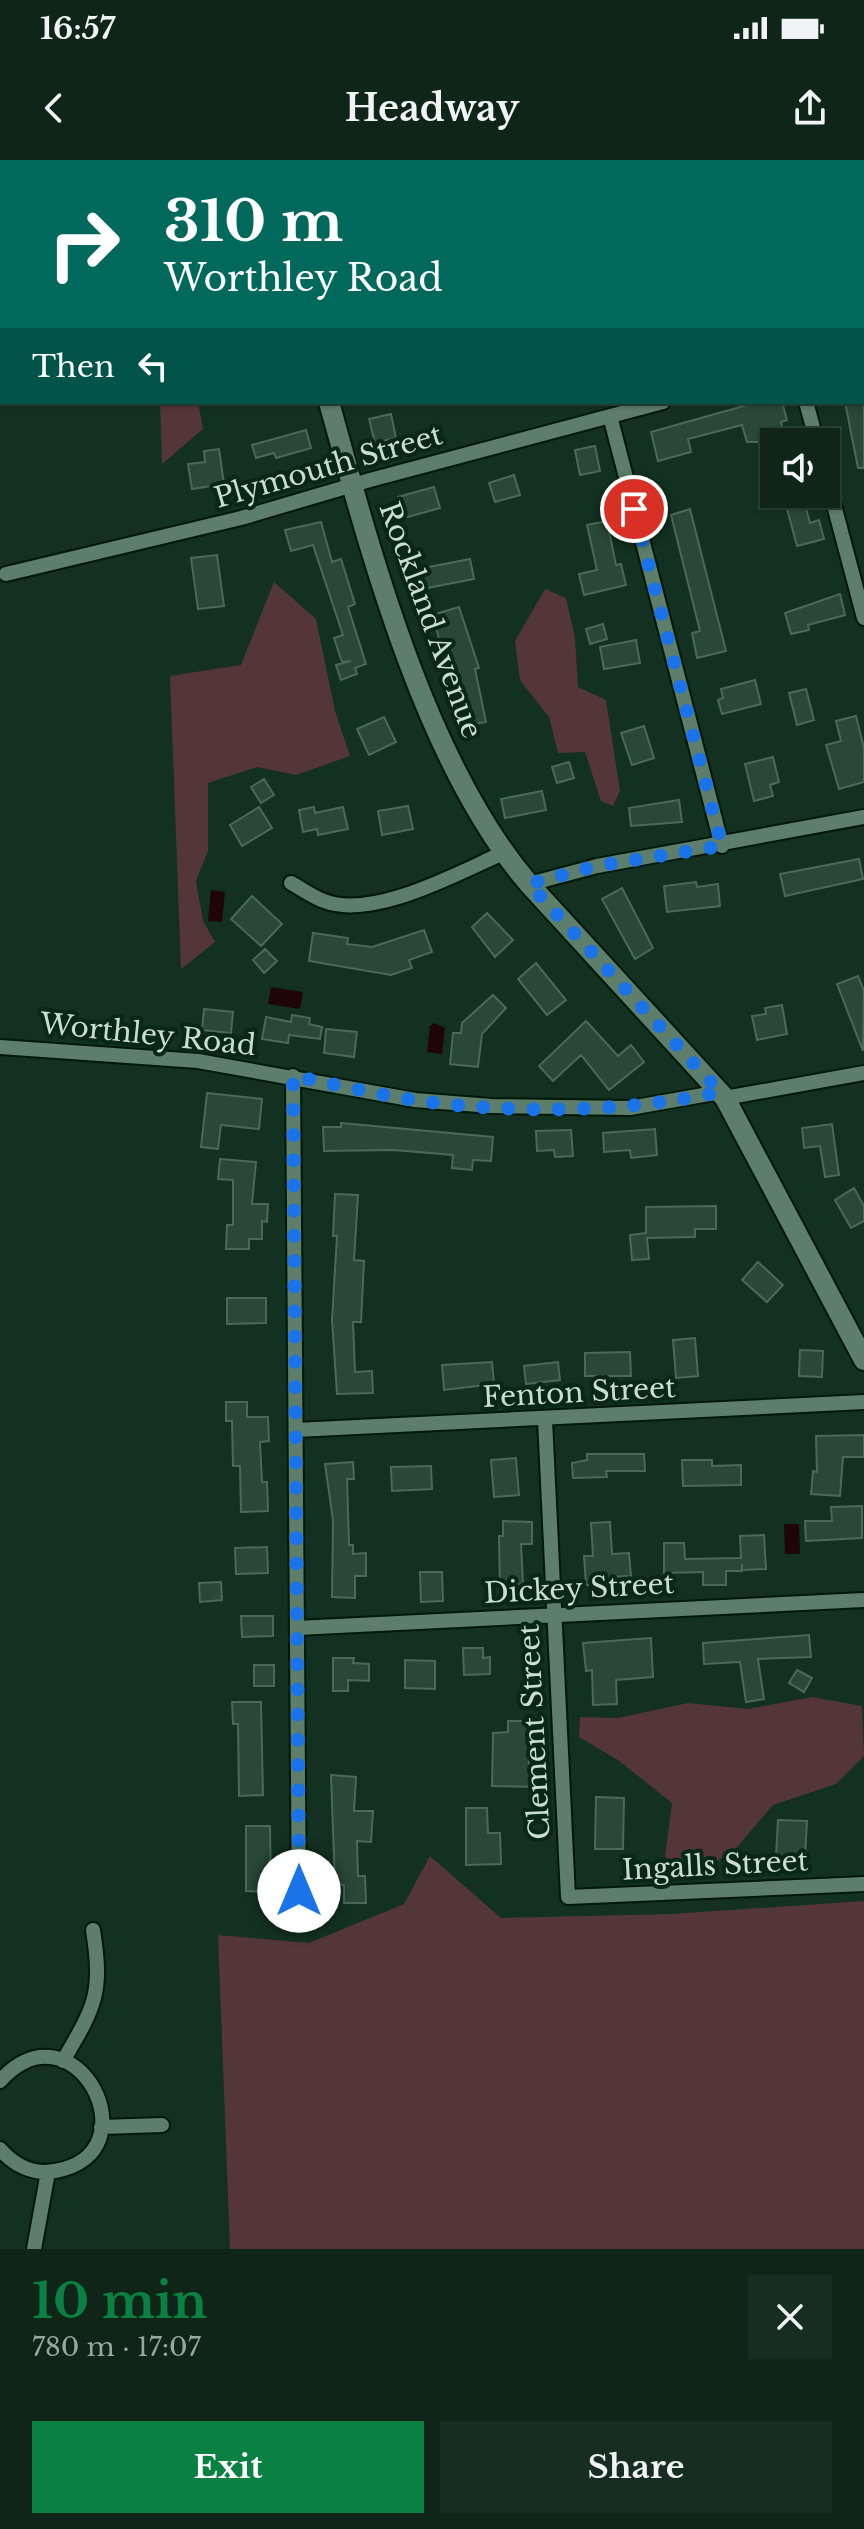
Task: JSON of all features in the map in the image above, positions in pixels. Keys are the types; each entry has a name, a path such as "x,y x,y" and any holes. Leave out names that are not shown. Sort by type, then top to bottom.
{"street":[{"name":"Rockland Avenue","path":"330,404 353,486 426,703 476,811 503,853 529,884 722,1095 864,1360"},
{"name":"Plymouth Street","path":"6,574 241,518 655,404"},
{"path":"807,404 813,428"},
{"path":"610,416 722,846"},
{"path":"835,508 864,618"},
{"path":"529,884 597,866 722,846 864,817"},
{"path":"291,883 325,902 371,904 450,877 503,853"},
{"name":"Worthley Road","path":"0,1047 198,1061 415,1100 491,1106 630,1108 864,1073"},
{"path":"293,1076 299,1921"},
{"name":"Fenton Street","path":"296,1430 864,1402"},
{"name":"Clement Street","path":"545,1420 568,1897"},
{"name":"Dickey Street","path":"297,1628 864,1600"},
{"name":"Ingalls Street","path":"568,1897 864,1884"},
{"path":"63,2061 96,2001 98,1963 93,1930"},
{"path":"0,2081 23,2062 43,2058 63,2061 82,2071 95,2087 102,2107 101,2127 95,2145 82,2159 66,2168 48,2172 26,2169 0,2149"},
{"path":"101,2127 162,2125"},
{"path":"34,2249 48,2172"}],"shaded area":[{"path":"160,404 198,404 203,429 162,464"},
{"path":"274,582 316,619 335,711 350,756 296,775 257,767 208,783 208,851 196,881 203,921 215,942 181,969 170,676 241,665"},
{"path":"545,589 566,598 575,638 578,687 606,700 620,791 613,806 601,801 585,752 558,753 549,717 520,680 515,641"},
{"path":"211,890 225,892 222,922 208,921"},
{"path":"271,987 303,992 300,1009 268,1004"},
{"path":"434,1023 445,1028 442,1054 427,1052 430,1026"},
{"path":"784,1524 799,1524 800,1554 785,1554"},
{"path":"812,1697 862,1706 864,1756 836,1784 773,1805 737,1847 694,1878 665,1857 672,1803 618,1760 579,1737 580,1717 618,1718 688,1703 748,1709"},
{"path":"430,1856 501,1918 672,1914 864,1901 864,2249 230,2249 218,1935 309,1943 404,1904"}],"building":[{"path":"751,404 783,404 787,420 781,422 782,428 760,428 760,442 747,442 742,425 688,439 691,452 658,461 651,432"},
{"path":"845,404 864,404 864,468 858,468"},
{"path":"391,414 396,438 375,443 369,419"},
{"path":"306,430 311,448 276,458 274,453 256,458 252,445"},
{"path":"595,446 600,471 580,475 575,450"},
{"path":"219,449 224,484 192,489 188,464 205,462 204,451"},
{"path":"514,475 520,495 495,502 489,483"},
{"path":"434,487 440,508 404,518 398,497"},
{"path":"787,508 806,508 810,523 819,520 824,539 797,546"},
{"path":"690,509 726,651 697,658 692,633 700,631 671,515"},
{"path":"607,521 616,565 621,564 626,585 584,595 579,574 597,570 587,525"},
{"path":"321,522 332,562 341,559 355,604 348,607 366,664 355,668 357,674 341,680 336,665 351,661 342,662 334,638 343,635 313,545 291,551 285,530"},
{"path":"217,555 224,606 198,609 191,558"},
{"path":"470,559 474,579 422,589 418,569"},
{"path":"840,594 845,615 808,625 809,630 791,634 785,613"},
{"path":"459,607 479,668 475,669 486,722 464,726 454,674 450,675 432,615"},
{"path":"603,624 607,639 590,644 586,629"},
{"path":"636,640 640,663 604,669 600,647"},
{"path":"755,680 761,704 722,714 718,700 723,698 721,689"},
{"path":"806,689 814,720 797,725 789,693"},
{"path":"856,716 864,748 864,782 839,789 826,745 841,741 836,721"},
{"path":"384,717 396,742 369,755 357,729"},
{"path":"644,726 654,758 632,765 621,733"},
{"path":"773,757 779,782 770,785 773,796 754,801 745,764"},
{"path":"569,762 574,778 557,783 552,767"},
{"path":"264,779 274,795 261,803 251,787"},
{"path":"542,791 546,810 505,818 501,799"},
{"path":"679,800 682,822 631,826 629,808"},
{"path":"408,806 413,829 382,835 378,811"},
{"path":"259,807 272,828 242,846 230,825"},
{"path":"314,807 315,813 343,807 348,829 318,835 317,829 303,832 299,810"},
{"path":"859,859 863,879 785,896 780,874"},
{"path":"696,882 697,887 718,884 720,906 667,912 664,886"},
{"path":"622,888 653,948 635,959 602,899"},
{"path":"252,896 282,924 261,946 231,919"},
{"path":"487,913 513,940 495,957 472,927"},
{"path":"424,930 432,952 409,960 412,968 391,975 309,961 313,933 348,938 347,944 372,947"},
{"path":"265,949 277,961 264,973 253,960"},
{"path":"536,963 566,1000 547,1015 518,979"},
{"path":"858,976 864,991 863,1051 837,984"},
{"path":"493,995 506,1008 482,1034 478,1067 450,1064 453,1033 461,1033 462,1023"},
{"path":"782,1005 787,1034 757,1040 752,1016 766,1014 765,1008"},
{"path":"204,1009 233,1012 231,1033 202,1030"},
{"path":"292,1015 310,1018 309,1024 322,1027 320,1039 289,1035 288,1043 262,1039 266,1017 291,1022"},
{"path":"586,1021 618,1056 631,1045 644,1062 609,1090 581,1055 553,1081 539,1066"},
{"path":"326,1029 357,1032 354,1057 324,1053"},
{"path":"207,1093 262,1099 259,1129 221,1125 218,1149 201,1147"},
{"path":"341,1123 493,1137 491,1161 473,1160 472,1170 452,1168 453,1155 394,1150 324,1151 323,1127 341,1127"},
{"path":"832,1124 839,1175 825,1177 820,1146 804,1148 802,1128"},
{"path":"655,1129 657,1155 631,1158 630,1150 604,1152 603,1133"},
{"path":"571,1130 573,1156 555,1157 554,1150 537,1151 536,1131"},
{"path":"220,1159 256,1162 252,1204 268,1204 267,1222 262,1221 262,1239 249,1239 249,1249 226,1249 227,1225 233,1225 233,1180 218,1179"},
{"path":"854,1188 864,1206 864,1221 851,1228 835,1200"},
{"path":"335,1194 358,1195 354,1260 364,1261 361,1322 353,1322 355,1372 372,1371 373,1393 337,1394 332,1320 337,1236 333,1236"},
{"path":"716,1206 716,1229 695,1229 695,1237 647,1238 649,1259 632,1260 630,1235 646,1233 646,1207"},
{"path":"758,1262 783,1285 767,1302 742,1280"},
{"path":"227,1298 266,1298 266,1323 227,1324"},
{"path":"695,1338 698,1376 676,1378 673,1340"},
{"path":"800,1350 823,1351 822,1377 799,1376"},
{"path":"630,1352 631,1376 585,1376 585,1353"},
{"path":"492,1362 494,1384 444,1390 442,1365"},
{"path":"558,1362 560,1380 526,1384 524,1366"},
{"path":"226,1402 247,1402 247,1417 268,1417 269,1441 260,1442 262,1482 267,1482 268,1511 241,1512 240,1466 233,1466 232,1421 226,1421"},
{"path":"864,1435 864,1457 843,1457 840,1496 811,1494 813,1471 817,1472 816,1436"},
{"path":"587,1454 644,1454 645,1471 606,1471 607,1477 573,1478 572,1463 587,1460"},
{"path":"516,1458 519,1495 494,1497 491,1460"},
{"path":"682,1460 712,1460 712,1466 741,1465 741,1485 683,1486"},
{"path":"353,1462 354,1479 347,1479 349,1545 353,1545 353,1554 366,1553 366,1576 355,1576 355,1598 332,1597 333,1520 325,1464"},
{"path":"431,1466 432,1489 392,1491 391,1467"},
{"path":"862,1506 862,1538 806,1541 805,1521 832,1521 831,1507"},
{"path":"503,1521 532,1522 532,1544 521,1544 523,1584 500,1586 499,1536 503,1536"},
{"path":"610,1522 612,1554 629,1553 631,1576 605,1577 606,1584 586,1585 584,1556 593,1556 591,1523"},
{"path":"764,1535 766,1569 726,1571 726,1585 703,1585 703,1572 664,1573 664,1543 684,1543 685,1559 741,1558 740,1536"},
{"path":"267,1547 268,1573 236,1574 235,1548"},
{"path":"420,1572 442,1572 443,1601 421,1602"},
{"path":"221,1582 222,1600 200,1602 199,1583"},
{"path":"241,1616 273,1616 273,1636 242,1637"},
{"path":"809,1635 811,1657 758,1659 764,1699 746,1702 740,1662 704,1664 703,1643"},
{"path":"651,1638 653,1677 616,1680 617,1704 593,1705 592,1670 586,1671 583,1643"},
{"path":"463,1648 483,1648 483,1658 490,1657 490,1674 464,1675"},
{"path":"333,1658 354,1658 353,1663 369,1664 369,1681 348,1680 348,1691 333,1691"},
{"path":"405,1660 435,1661 435,1689 405,1688"},
{"path":"254,1665 274,1665 274,1686 254,1686"},
{"path":"797,1670 812,1678 804,1692 789,1683"},
{"path":"232,1702 261,1702 263,1795 239,1796 238,1724 233,1724"},
{"path":"508,1721 529,1721 529,1764 538,1764 537,1787 492,1786 493,1733 508,1732"},
{"path":"331,1775 356,1777 354,1811 373,1811 371,1842 357,1841 358,1876 365,1876 366,1903 344,1903 344,1885 335,1885"},
{"path":"596,1797 624,1798 623,1849 595,1849"},
{"path":"466,1808 487,1808 488,1833 500,1833 501,1864 466,1865"},
{"path":"778,1820 807,1821 805,1857 776,1856"},
{"path":"246,1826 270,1826 271,1892 246,1891"}],"route":[{"path":"299,1891 293,1076 415,1100 491,1106 630,1108 720,1092 529,884 552,875 597,866 722,846 634,509"}]}
